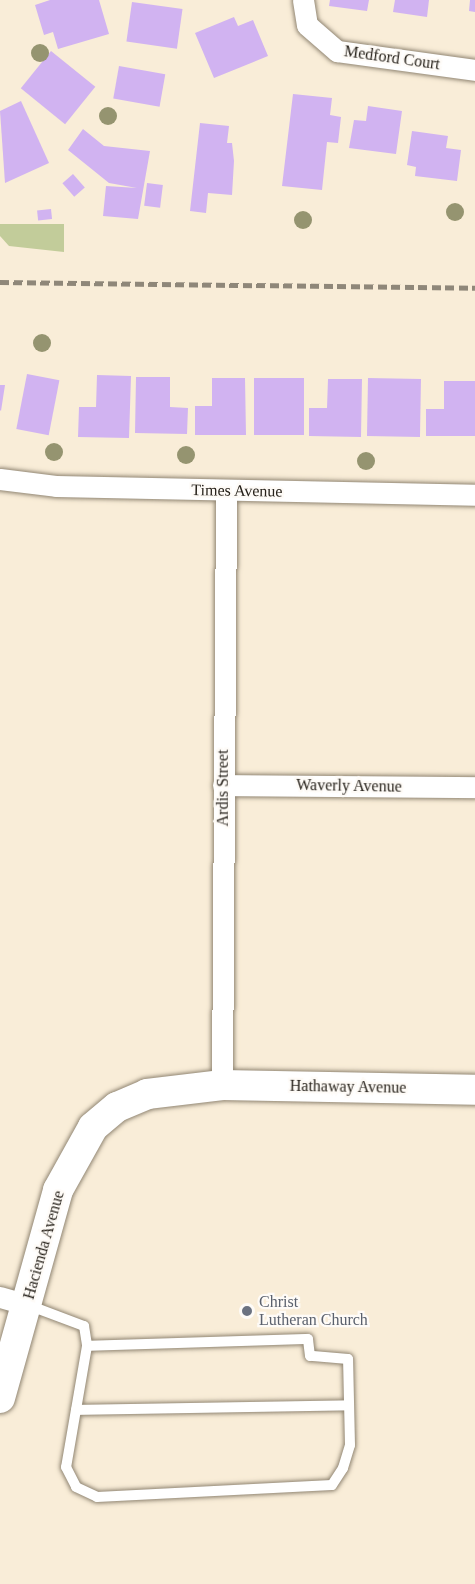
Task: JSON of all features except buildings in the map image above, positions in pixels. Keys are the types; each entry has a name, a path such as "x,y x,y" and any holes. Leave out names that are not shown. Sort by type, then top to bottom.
{"street":[{"name":"Medford Court","path":"303,0 307,25 337,51 475,70"},
{"name":"Times Avenue","path":"0,479 226,491 475,495"},
{"name":"Ardis Street","path":"222,1085 226,491"},
{"name":"Waverly Avenue","path":"223,784 475,787"},
{"name":"Hathaway Avenue","path":"222,1085 475,1090"},
{"name":"Hacienda Avenue","path":"0,1398 14,1301 58,1190 93,1127 117,1107 147,1094 222,1085"}],"lane":[{"path":"14,1301 84,1326 87,1346 66,1467 76,1487 97,1497 332,1485 350,1445 348,1359 310,1356 308,1339 87,1346"},
{"path":"76,1410 349,1405"}],"green space":[{"path":"0,224 64,224 64,252 9,246 0,236"}],"railway":[{"path":"0,282 475,288"}],"place":[{"name":"Christ Lutheran Church","path":"247,1311"}]}
